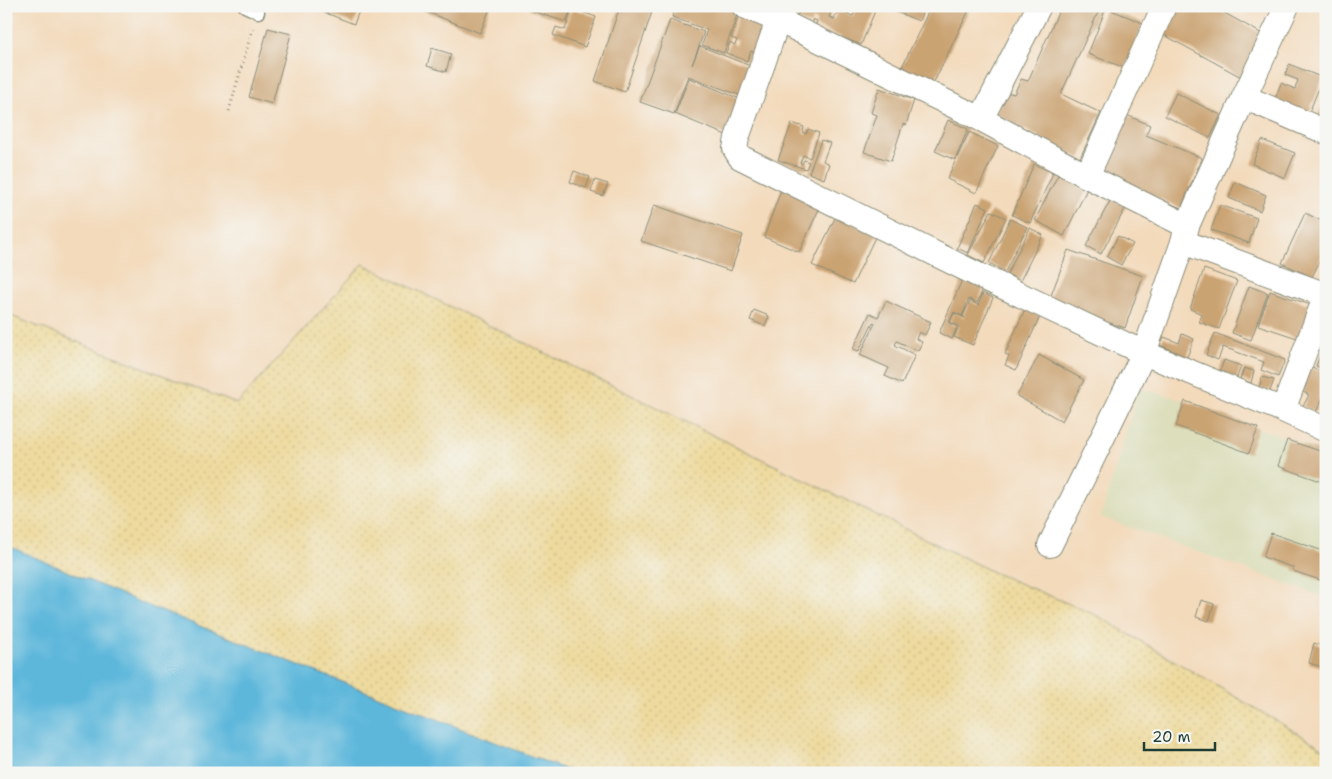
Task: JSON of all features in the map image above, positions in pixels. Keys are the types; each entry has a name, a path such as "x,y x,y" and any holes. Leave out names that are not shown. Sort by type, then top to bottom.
{"street":[{"path":"744,6 780,13 1087,176 1185,234 1326,295 1283,410"},
{"path":"980,119 1039,6"},
{"path":"1087,176 1164,6"},
{"path":"1050,545 1144,353 1185,234 1244,97 1286,6"},
{"path":"780,13 737,138 735,149 740,157 967,270 1144,353 1283,410 1326,430"},
{"path":"1244,97 1326,132"}],"lane":[{"path":"245,6 258,12"}],"path":[{"path":"229,111 258,12"}],"shaded area":[{"path":"1139,388 1185,401 1326,453 1326,598 1101,517"}],"sand":[{"path":"363,264 995,573 1098,616 1326,750 1326,773 574,773 151,607 6,545 6,314 237,404"}],"water":[{"path":"6,545 151,607 574,773 6,773"}],"building":[{"path":"308,6 361,6 354,24"},
{"path":"412,6 491,6 480,33"},
{"path":"530,6 568,6 567,11 570,12 566,22 529,10"},
{"path":"620,6 654,6 625,92 595,81"},
{"path":"676,6 699,6 713,11 715,6 740,6 724,53 702,45 707,30 672,17"},
{"path":"801,6 850,6 847,14 853,16 857,6 877,6 861,45 815,26 817,21 813,19 811,25 796,19","holes":["832,10 837,12 834,19 829,17"]},
{"path":"882,6 925,6 919,21"},
{"path":"931,6 971,6 933,84 901,69"},
{"path":"1061,6 1101,6 1061,94 1101,113 1080,158 995,114 1006,92 1014,94 1021,79 1028,81"},
{"path":"1168,6 1212,6 1266,36 1243,78 1155,30"},
{"path":"572,8 596,17 585,47 553,35 556,27 565,30"},
{"path":"1106,8 1143,23 1125,68 1088,54"},
{"path":"739,15 767,25 757,53 751,51 747,61 726,53 730,42 735,45 737,40 731,38"},
{"path":"670,20 704,32 692,65 700,46 758,69 747,98 688,76 674,114 640,102"},
{"path":"268,28 291,34 272,104 249,97"},
{"path":"432,48 451,54 446,72 427,66"},
{"path":"1289,64 1323,78 1306,120 1272,107 1281,83 1295,89 1298,80 1285,75"},
{"path":"689,78 740,99 726,135 675,114"},
{"path":"879,88 914,100 906,125 903,124 891,161 864,152 877,115 871,113"},
{"path":"1176,93 1221,115 1210,138 1165,116"},
{"path":"1323,102 1326,103 1325,119 1318,116"},
{"path":"1124,114 1150,125 1146,135 1202,158 1181,208 1099,173"},
{"path":"948,120 968,129 955,160 935,151"},
{"path":"792,123 804,127 803,132 806,134 808,129 819,133 810,158 803,155 800,163 802,164 804,160 809,162 806,169 778,160"},
{"path":"969,132 998,146 976,193 947,179"},
{"path":"821,140 830,143 823,161 829,164 824,179 809,173"},
{"path":"1262,140 1295,153 1285,178 1252,164"},
{"path":"1034,164 1053,173 1030,223 1012,215"},
{"path":"574,171 590,177 586,188 570,182"},
{"path":"1058,175 1087,189 1064,236 1035,220"},
{"path":"595,180 608,184 603,196 591,192"},
{"path":"1235,182 1266,195 1260,211 1229,198"},
{"path":"782,187 821,205 799,252 764,237"},
{"path":"1111,199 1126,207 1101,254 1086,246"},
{"path":"977,203 988,208 968,253 957,248"},
{"path":"654,205 743,235 731,271 641,241"},
{"path":"1220,205 1257,218 1249,243 1211,230"},
{"path":"991,211 1006,218 984,263 968,255"},
{"path":"1305,213 1326,223 1326,248 1312,277 1282,263"},
{"path":"836,216 876,235 853,284 812,265"},
{"path":"1010,219 1027,227 1005,272 989,263"},
{"path":"1030,228 1043,235 1020,281 1007,274"},
{"path":"1118,236 1133,244 1121,265 1107,257"},
{"path":"1068,250 1143,276 1125,328 1049,301"},
{"path":"1204,269 1237,281 1219,329 1199,322 1202,314 1190,309"},
{"path":"963,278 984,287 977,303 969,299 962,316 954,312 949,323 957,327 952,339 939,333"},
{"path":"1249,286 1268,293 1251,340 1232,333"},
{"path":"1270,291 1311,305 1300,339 1258,325"},
{"path":"983,293 993,298 973,345 954,337 959,326 950,322 954,313 965,318 963,316 970,301 978,305"},
{"path":"886,301 931,322 925,335 919,332 916,339 922,342 918,351 897,341 895,345 915,355 902,384 885,376 889,368 860,355 875,323 873,322 859,351 853,349 870,313 878,317"},
{"path":"1025,309 1040,316 1016,370 1005,365 1009,356 1005,354"},
{"path":"754,310 769,316 765,326 750,320"},
{"path":"1215,333 1285,360 1278,377 1261,370 1264,362 1223,347 1218,360 1206,355"},
{"path":"1182,334 1194,339 1187,357 1160,345 1164,337 1179,343"},
{"path":"1326,341 1326,370 1316,366"},
{"path":"1039,355 1084,380 1062,421 1017,396"},
{"path":"1224,360 1241,366 1236,380 1219,374"},
{"path":"1310,367 1326,374 1326,394 1316,412 1303,406 1309,395 1303,392 1307,383 1304,381"},
{"path":"1244,368 1254,371 1251,383 1240,379"},
{"path":"1262,377 1274,380 1270,391 1259,388"},
{"path":"1185,401 1258,428 1249,453 1176,426"},
{"path":"1287,440 1326,453 1326,483 1278,466"},
{"path":"1271,533 1326,552 1326,582 1293,571 1294,568 1263,557"},
{"path":"1201,600 1214,604 1209,621 1196,617"},
{"path":"1314,643 1326,647 1326,656 1322,667 1309,663"}]}
